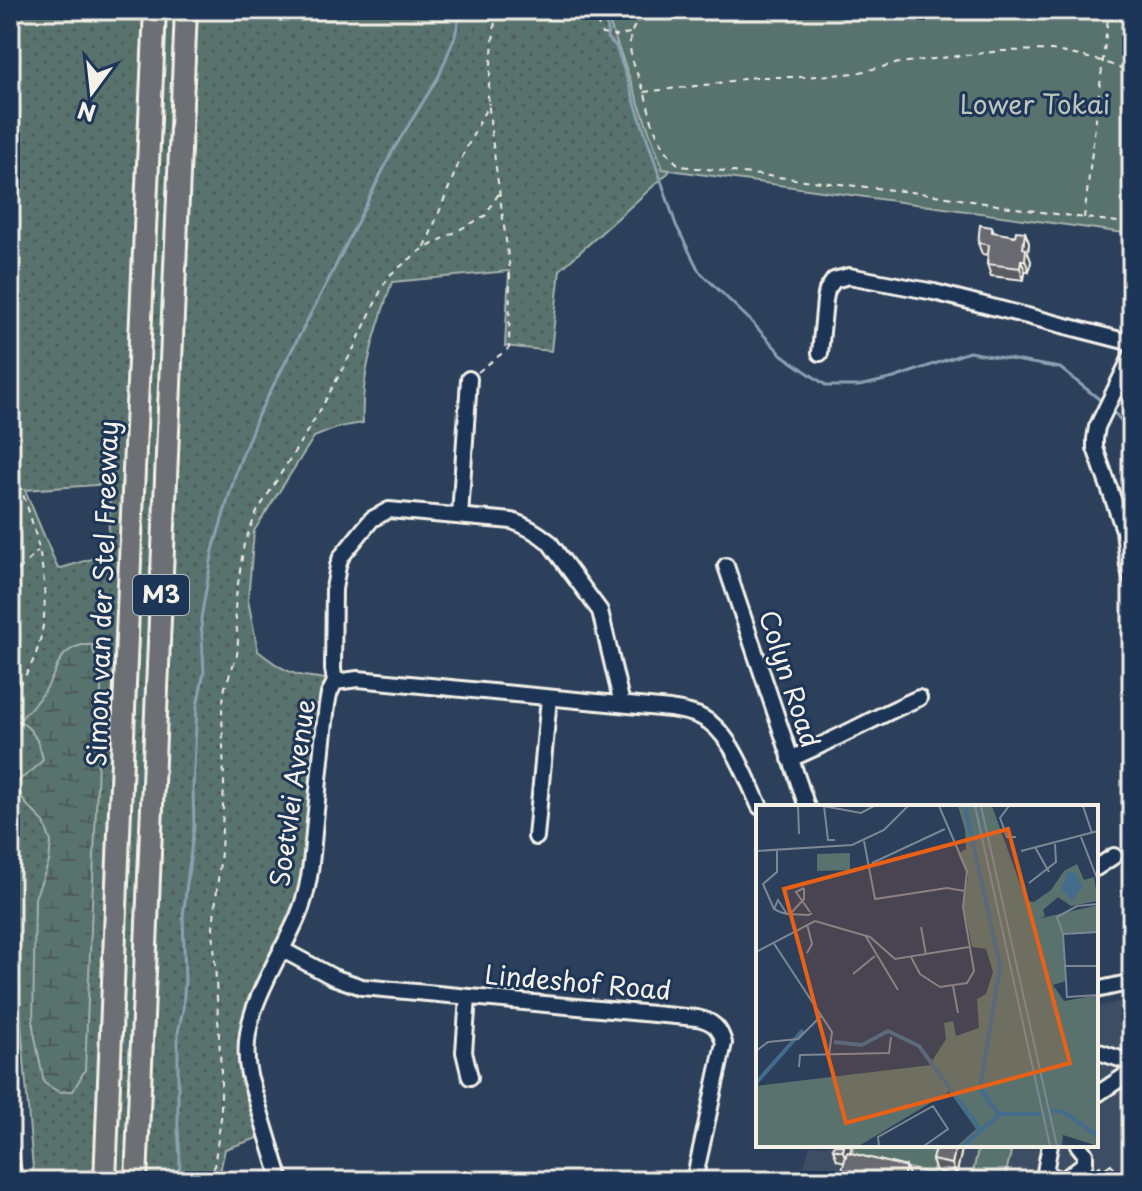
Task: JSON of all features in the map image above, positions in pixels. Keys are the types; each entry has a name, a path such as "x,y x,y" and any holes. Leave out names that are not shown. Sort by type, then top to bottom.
{"highway":[{"name":"Simon van der Stel Freeway","path":"105,1181 155,10"},
{"name":"M3","path":"136,1181 186,10"}],"street":[{"path":"820,353 827,290 834,280 849,276 934,292 1132,343"},
{"path":"1132,355 1097,427 1095,439 1095,448 1129,538 1128,566 1132,579"},
{"path":"460,516 469,379"},
{"path":"335,682 334,589 341,557 372,519 389,510 512,521 532,529 549,542 600,611 622,704"},
{"name":"Colyn Road","path":"726,566 806,805"},
{"name":"Soetvlei Avenue","path":"281,1181 249,1075 246,1045 251,1012 301,909 309,879 327,705 335,682 358,679 687,712 712,724 728,742 759,805"},
{"path":"536,837 549,698"},
{"path":"790,759 919,698"},
{"path":"1098,867 1114,856"},
{"name":"Lindeshof Road","path":"281,949 333,977 377,989 706,1019 718,1027 724,1043 694,1181"},
{"path":"1098,990 1132,982"},
{"path":"468,997 464,1052 470,1077"},
{"path":"1098,1052 1132,1063"},
{"path":"1098,1094 1132,1071"},
{"path":"1050,1147 1045,1172 1062,1181 1085,1163 1085,1154 1080,1147"},
{"path":"10,1153 14,1181"}],"path":[{"path":"469,379 509,348 510,270 489,103 496,10"},
{"path":"592,10 602,34 632,33"},
{"path":"666,10 644,16 632,33 631,50 656,132 670,157 680,166 928,194 1132,224"},
{"path":"1084,218 1109,10"},
{"path":"644,92 755,77 856,73 899,63 1001,51 1052,50 1102,61 1132,73"},
{"path":"425,248 458,165 489,103"},
{"path":"212,1181 221,1118 213,927 222,838 222,709 225,687 237,655 235,610 244,544 257,512 319,412 391,274 425,248 485,216 499,193"},
{"path":"10,462 23,491 39,550 45,587 44,622 33,659 21,684 10,695"},
{"path":"10,579 39,550"}],"shaded area":[{"path":"1132,999 1132,1181 800,1181 809,1147 1098,1147 1098,1007"}],"green space":[{"path":"10,10 608,10 669,172 560,270 551,351 505,346 509,271 392,282 367,369 363,423 339,427 314,437 254,531 248,600 258,651 290,672 335,682 309,879 248,1029 267,1135 225,1149 218,1181 34,1181 10,890","holes":["110,484 108,554 58,569 25,490"]},
{"name":"Lower Tokai","path":"638,10 1132,10 1132,234 663,169 608,19"},
{"path":"82,645 92,645 97,664 102,667 85,1070 73,1091 59,1092 44,1083 33,1027 35,898 49,862 51,842 44,822 25,803 15,783 43,760 36,738 19,721 44,692 62,658"},
{"path":"854,1147 939,1147 932,1174 852,1154"},
{"path":"979,1147 1011,1152 1004,1181 972,1177"}],"building":[{"path":"980,225 992,227 992,232 1015,236 1016,231 1025,232 1025,260 1021,260 1020,268 987,264 989,245 978,243"},
{"path":"935,1147 956,1147 952,1164 932,1160"},
{"path":"847,1152 906,1167 902,1181 839,1181"},
{"path":"1111,1164 1120,1178 1132,1173 1132,1181 1085,1181 1084,1176 1100,1166 1102,1170"}],"waterway":[{"path":"179,1181 178,1033 185,980 183,916 194,826 197,706 204,672 201,618 213,550 237,469 258,415 392,152 439,76 455,36 461,10"},
{"path":"602,10 607,38 616,46 676,225 699,271 782,355 827,386 859,386 894,378 969,352 1060,368 1104,403"},
{"path":"1112,410 1132,433"}]}
